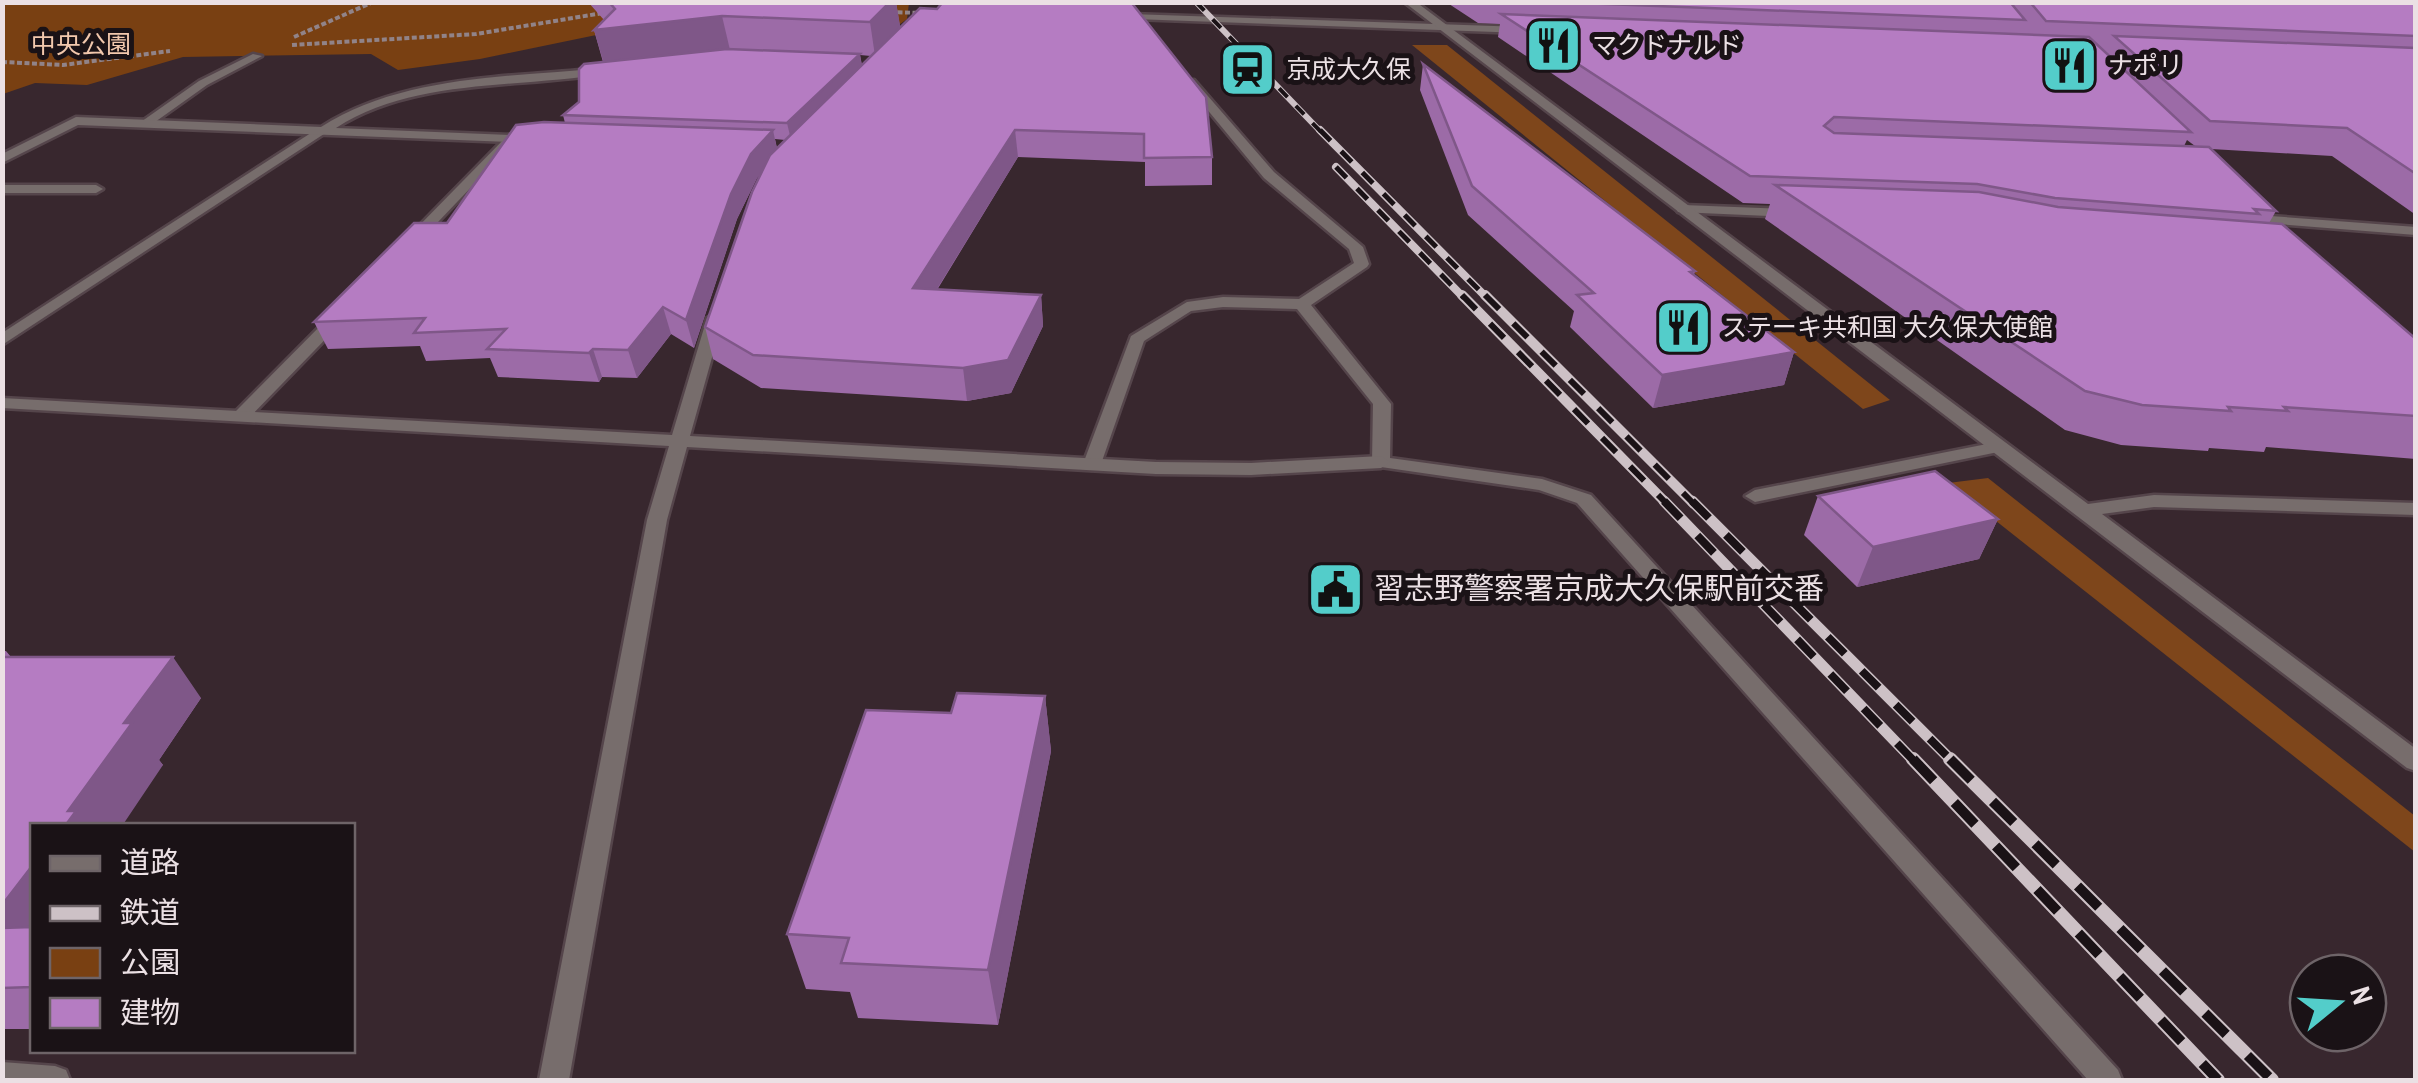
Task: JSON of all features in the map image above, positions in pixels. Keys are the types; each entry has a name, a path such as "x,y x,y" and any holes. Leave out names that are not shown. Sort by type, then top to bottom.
{"street":[{"path":"1409,2 2416,762"},
{"path":"1115,15 1540,31"},
{"path":"1134,16 1152,38"},
{"path":"144,124 204,82 257,56"},
{"path":"1092,464 1137,339 1188,307 1223,302 1302,304 1362,264 1356,247 1269,174 1178,68"},
{"path":"2,340 333,121 390,100 610,70"},
{"path":"2,159 76,121 550,139"},
{"path":"402,251 512,138"},
{"path":"2,189 96,189"},
{"path":"2244,206 2281,242"},
{"path":"1682,209 1814,214"},
{"path":"2256,219 2416,231"},
{"path":"1302,304 1382,404 1381,462"},
{"path":"554,1080 653,540 678,440 719,307"},
{"path":"242,415 347,308"},
{"path":"2,403 1092,464 1250,468 1381,462 1542,485 1584,499 2107,1080"},
{"path":"1755,496 1997,446"},
{"path":"2084,512 2154,500 2416,509"},
{"path":"2,1076 55,1080"}],"path":[{"path":"291,38 373,2"},
{"path":"275,46 476,34 604,12"},
{"path":"876,12 933,14"},
{"path":"2,62 63,64 172,51"}],"green space":[{"name":"中央公園","path":"2,3 909,3 907,19 896,27 664,21 480,59 398,70 371,54 183,57 87,85 35,83 3,94"}],"shaded area":[{"path":"1412,45 1447,45 1890,400 1863,409"},
{"path":"1988,478 2415,816 2415,852 1948,483"}],"building":[{"path":"609,2 890,2 870,22 722,16 594,30 615,9"},
{"path":"943,2 1131,2 1206,97 1212,157 1144,158 1144,134 1015,130 913,288 1041,295 1008,360 963,368 753,355 705,327 752,192 770,155 920,8 937,9"},
{"path":"1553,2 2010,2 2025,20"},
{"path":"2030,2 2416,2 2416,36 2046,21"},
{"path":"1501,14 2089,37 2191,132 1834,117 1824,126 1834,133 2209,147 2276,211 2254,209 2259,214 2055,198 1977,184 1750,176"},
{"path":"2114,36 2416,48 2416,174 2347,128 2210,121"},
{"path":"727,49 860,54 787,123 563,115 579,102 579,69 584,64"},
{"path":"1423,64 1695,271 1690,272 1794,352 1662,375 1577,295 1594,293 1472,186"},
{"path":"544,122 773,130 751,154 731,194 686,320 663,307 628,350 593,349 589,353 487,349 506,329 414,333 425,318 314,322 414,223 447,223 516,125"},
{"path":"1775,185 1979,192 2058,207 2282,224 2416,339 2416,416 2284,407 2288,411 2142,405 2085,391"},
{"path":"1935,471 1998,519 1873,547 1818,496"},
{"path":"2,657 173,657 124,723 132,723 68,811 76,811 67,823 30,823 30,869 2,905"},
{"path":"957,693 1045,696 988,970 841,963 849,938 787,934 866,710 951,713"},
{"path":"30,927 30,987 2,988 2,928"}],"railway":[{"path":"1196,2 1322,133"},
{"path":"1320,130 1487,298"},
{"path":"1336,167 1464,298"},
{"path":"1462,295 1667,504"},
{"path":"1485,295 1694,504"},
{"path":"1664,501 1915,762"},
{"path":"1692,501 1950,759"},
{"path":"1913,759 2218,1080"},
{"path":"1950,759 2272,1080"},
{"path":"1950,759 1953,762"}],"place":[{"name":"マクドナルド","path":"1553,45"},
{"name":"ナポリ","path":"2069,65"},
{"name":"京成大久保","path":"1247,69"},
{"name":"ステーキ共和国 大久保大使館","path":"1683,327"},
{"name":"習志野警察署京成大久保駅前交番","path":"1335,589"}]}
